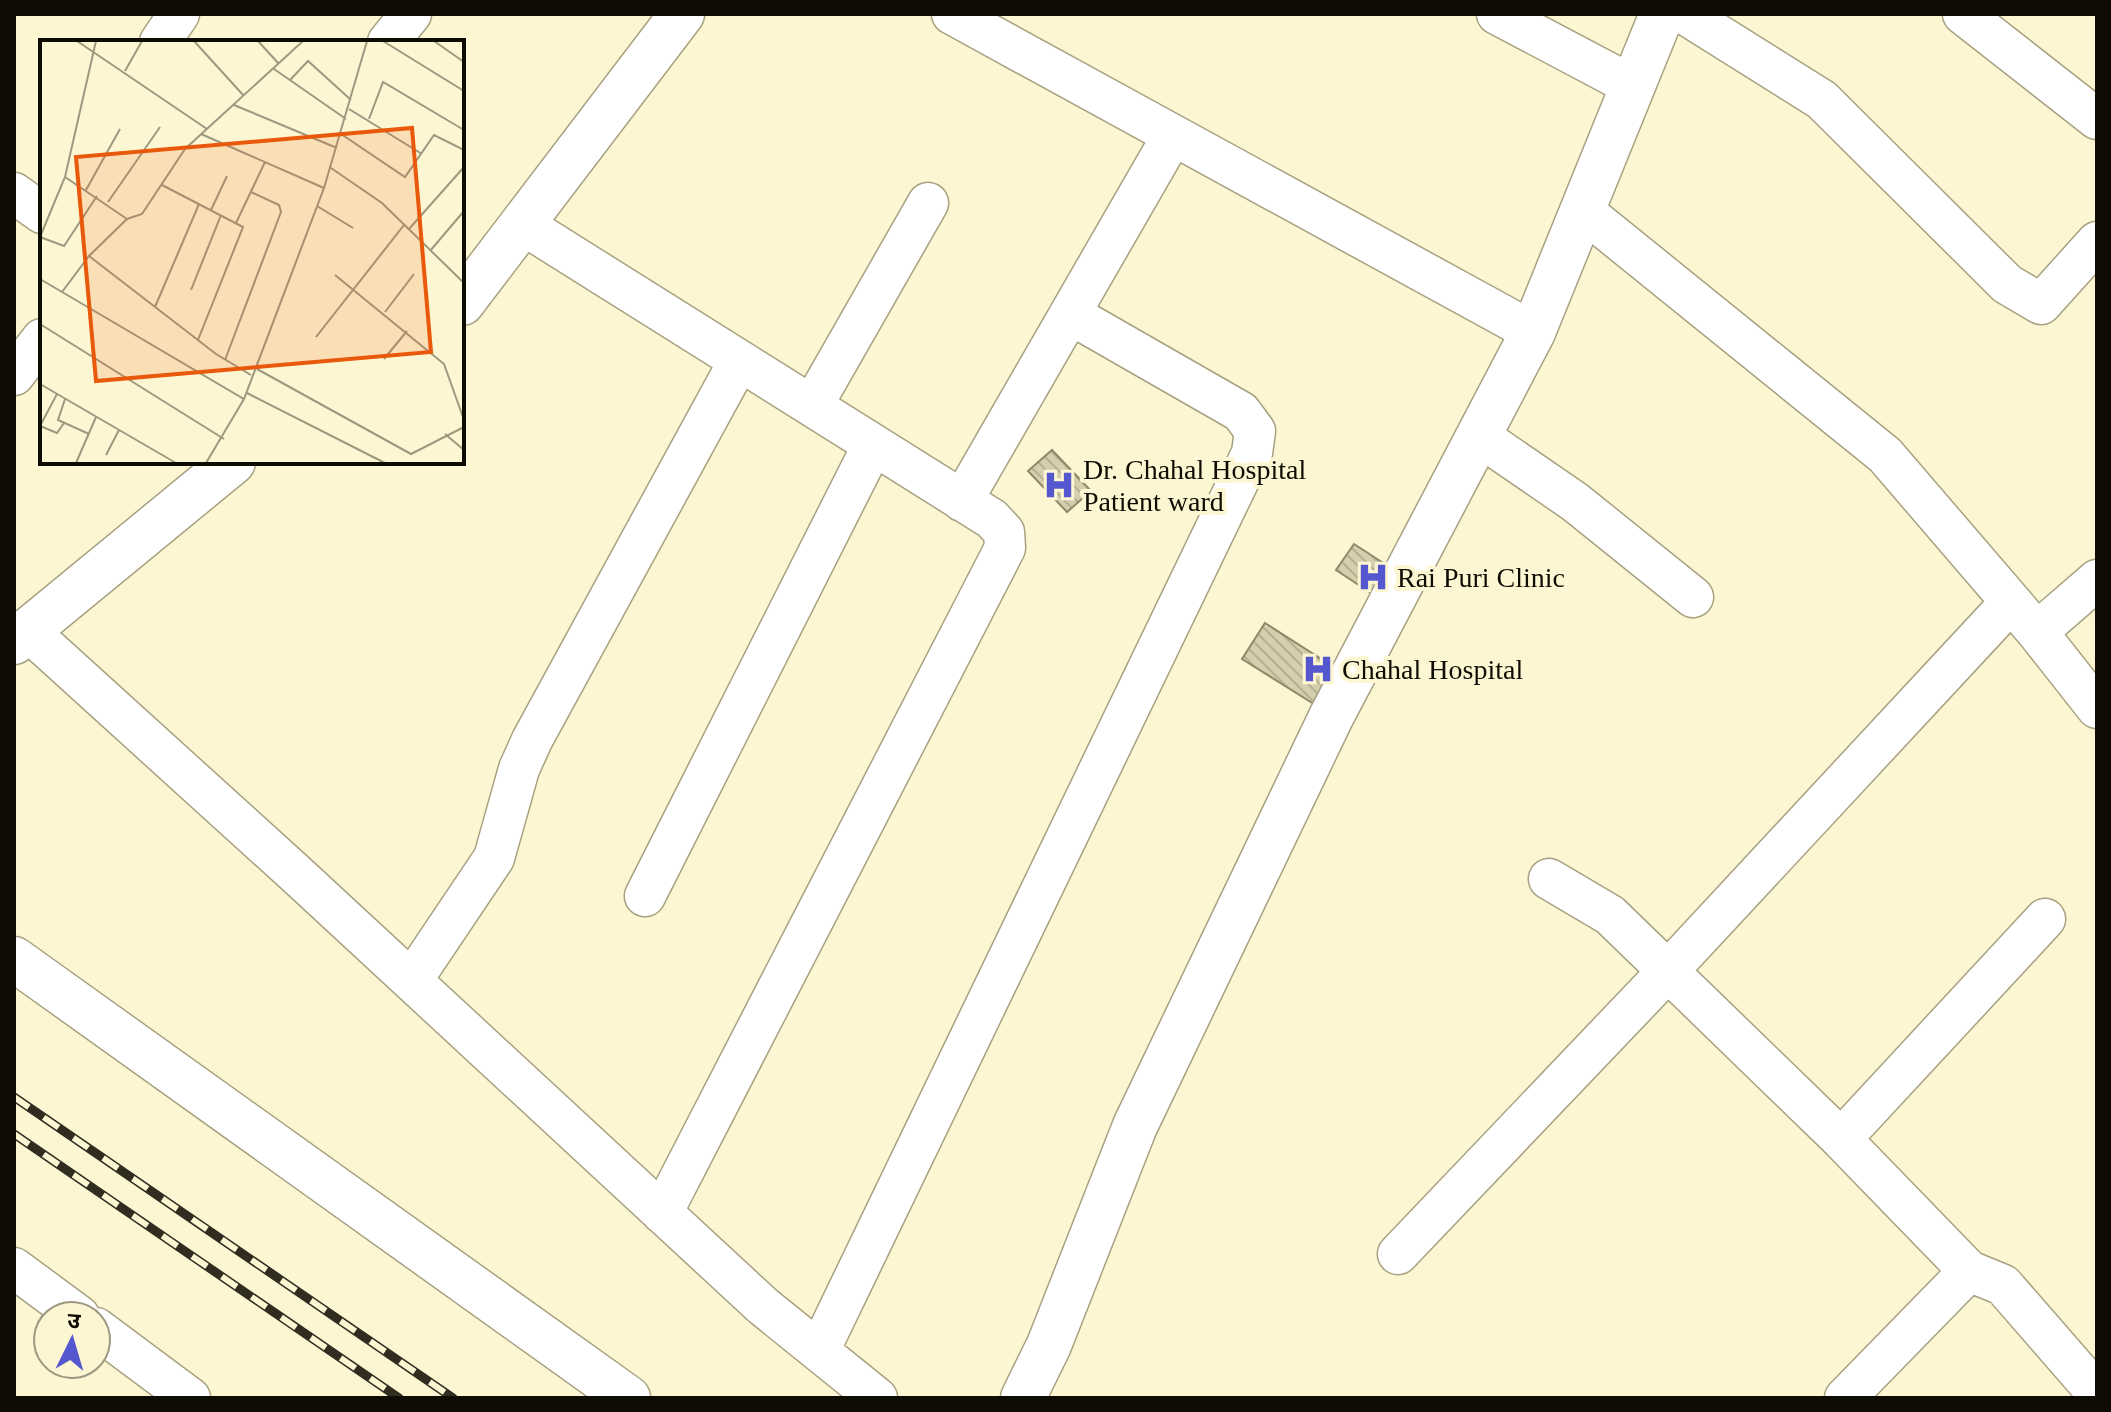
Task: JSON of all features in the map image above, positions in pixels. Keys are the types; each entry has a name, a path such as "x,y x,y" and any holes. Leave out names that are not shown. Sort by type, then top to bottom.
{"main road":[{"path":"464,300 682,14"},
{"path":"1023,1398 1049,1345 1135,1126 1331,717 1533,332 1662,14"},
{"path":"20,636 231,464"},
{"path":"14,959 628,1398"}],"street":[{"path":"161,40 179,14"},
{"path":"390,40 411,14"},
{"path":"952,14 1533,332"},
{"path":"1497,14 1633,86"},
{"path":"1685,14 1822,100 2007,284 2041,304 2097,242"},
{"path":"1963,14 2097,119"},
{"path":"962,501 1173,135"},
{"path":"14,193 40,212"},
{"path":"812,406 928,203"},
{"path":"1582,210 1885,455 2037,632 2097,708"},
{"path":"522,224 962,501 999,525 1004,532 1005,548 662,1213"},
{"path":"819,1351 1252,453 1255,431 1241,412 1070,314"},
{"path":"14,375 40,342"},
{"path":"412,980 494,858 519,769 532,740 739,361"},
{"path":"1479,436 1575,502 1693,597"},
{"path":"645,896 873,445"},
{"path":"2037,632 2097,580"},
{"path":"1398,1254 1666,973 2010,603"},
{"path":"20,636 412,980 763,1306 877,1398"},
{"path":"1549,879 1610,915 1666,973 1841,1139 1969,1271 2003,1285 2097,1393"},
{"path":"1841,1139 2045,919"},
{"path":"14,1268 57,1300"},
{"path":"1845,1398 1969,1271"},
{"path":"112,1340 190,1398"}],"building":[{"path":"1052,450 1091,491 1067,512 1028,471"},
{"path":"1354,544 1388,566 1371,593 1336,570"},
{"path":"1265,623 1340,671 1317,706 1242,659"}],"railway":[{"path":"14,1097 453,1398"},
{"path":"14,1134 399,1398"}],"place":[{"name":"Dr. Chahal Hospital Patient ward","path":"1059,485"},
{"name":"Rai Puri Clinic","path":"1373,577"},
{"name":"Chahal Hospital","path":"1318,669"}]}
